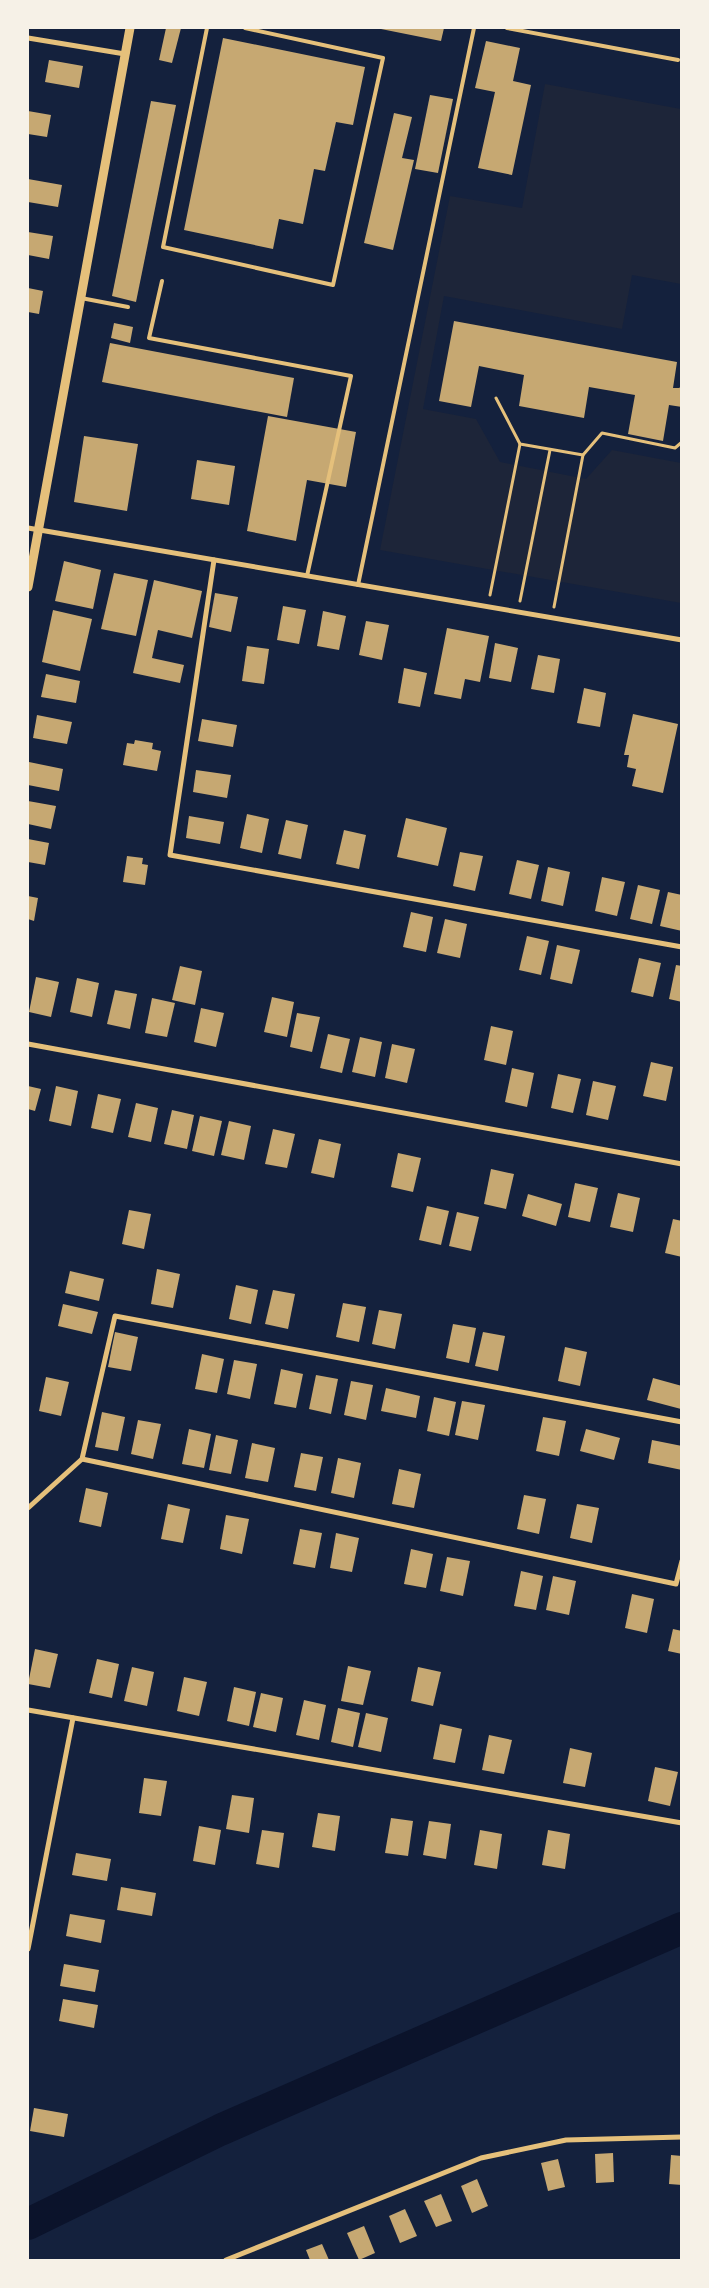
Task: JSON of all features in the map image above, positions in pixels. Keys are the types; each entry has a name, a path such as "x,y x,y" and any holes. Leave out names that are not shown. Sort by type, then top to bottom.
{"street":[{"path":"28,588 130,28"},
{"path":"28,38 125,54"},
{"path":"28,528 682,640"},
{"path":"214,560 170,855 682,947"},
{"path":"28,1044 682,1164"},
{"path":"28,1508 82,1458 114,1316 682,1422"},
{"path":"82,1458 676,1584 682,1561"},
{"path":"28,1710 682,1824"},
{"path":"28,1949 73,1718"},
{"path":"226,2260 481,2158 566,2140 682,2137"}],"lane":[{"path":"207,28 163,247 333,285 383,58 245,28"},
{"path":"271,34 272,28"},
{"path":"358,585 474,28"},
{"path":"507,28 678,60"},
{"path":"162,281 149,338 351,376 307,576"},
{"path":"80,298 128,307"}],"path":[{"path":"487,607 520,444 496,398"},
{"path":"552,618 583,455 602,433 675,448 682,442"},
{"path":"520,444 583,455"},
{"path":"517,612 550,450"}],"shaded area":[{"path":"545,84 681,109 681,284 632,275 622,329 444,296 423,409 476,419 500,462 586,479 612,450 681,463 681,603 380,550 450,196 522,208"}],"building":[{"path":"166,28 181,28 172,63 159,60"},
{"path":"376,28 444,28 441,41"},
{"path":"223,38 365,67 353,125 336,122 325,171 314,169 303,224 279,219 273,249 184,230"},
{"path":"486,41 520,48 513,81 531,85 512,175 478,168 495,92 475,88"},
{"path":"49,60 83,66 79,88 45,82"},
{"path":"430,95 453,99 438,173 415,169"},
{"path":"151,101 176,105 136,302 112,296"},
{"path":"28,111 51,115 47,137 28,134"},
{"path":"394,113 412,117 402,158 414,160 393,250 364,243"},
{"path":"28,179 62,185 58,207 28,202"},
{"path":"28,232 53,236 49,259 28,255"},
{"path":"28,288 43,291 39,314 28,312"},
{"path":"454,321 677,362 673,388 682,386 682,407 669,405 663,441 628,434 635,395 589,387 584,418 519,406 524,375 479,366 471,407 439,401"},
{"path":"114,323 133,327 130,343 111,338"},
{"path":"110,343 294,378 287,417 102,382"},
{"path":"268,416 356,432 346,487 307,480 296,541 247,531"},
{"path":"84,436 138,444 127,511 74,502"},
{"path":"197,460 235,466 229,505 191,499"},
{"path":"64,561 101,570 93,609 55,601"},
{"path":"114,573 148,580 136,636 101,629"},
{"path":"154,580 202,591 192,638 158,630 152,658 184,665 180,683 133,673"},
{"path":"215,593 238,597 231,632 209,627"},
{"path":"283,606 306,610 299,644 277,640"},
{"path":"53,610 92,619 80,671 42,662"},
{"path":"323,611 346,616 339,650 317,646"},
{"path":"366,621 389,625 382,660 359,655"},
{"path":"447,628 489,636 480,682 465,679 461,699 434,694"},
{"path":"495,643 518,648 511,682 489,678"},
{"path":"247,646 269,649 264,684 242,681"},
{"path":"538,655 560,659 554,693 531,689"},
{"path":"404,668 427,673 420,707 398,703"},
{"path":"46,674 80,681 76,703 41,697"},
{"path":"584,688 606,693 600,727 577,723"},
{"path":"633,714 678,724 663,793 632,786 636,769 627,767 629,755 624,755"},
{"path":"37,715 72,722 67,744 33,738"},
{"path":"202,719 237,725 233,747 198,741"},
{"path":"135,740 153,743 152,749 161,751 157,771 123,765 127,743 134,744"},
{"path":"29,762 63,769 59,791 28,785"},
{"path":"196,770 231,775 227,798 193,792"},
{"path":"28,801 56,806 51,829 28,824"},
{"path":"247,814 269,819 262,853 240,848"},
{"path":"189,816 224,822 220,844 186,838"},
{"path":"406,818 447,828 438,866 397,857"},
{"path":"286,820 308,825 301,859 278,854"},
{"path":"344,830 366,835 359,869 336,864"},
{"path":"28,839 49,843 45,865 28,862"},
{"path":"460,852 483,856 475,891 453,886"},
{"path":"127,856 143,858 142,864 148,865 145,885 123,882"},
{"path":"517,860 539,865 531,899 509,894"},
{"path":"548,867 570,872 563,906 541,901"},
{"path":"602,877 625,882 617,916 595,911"},
{"path":"638,885 660,890 652,924 630,919"},
{"path":"668,892 682,895 682,931 660,926"},
{"path":"28,896 38,898 34,921 28,919"},
{"path":"411,912 433,917 426,952 403,947"},
{"path":"445,919 467,924 460,958 437,953"},
{"path":"527,936 549,941 541,975 519,970"},
{"path":"557,945 580,950 572,984 550,979"},
{"path":"639,958 661,963 653,997 631,992"},
{"path":"676,965 682,966 682,1002 669,999"},
{"path":"180,966 202,971 195,1005 172,1000"},
{"path":"36,977 59,982 51,1017 29,1012"},
{"path":"77,978 99,983 92,1017 70,1012"},
{"path":"115,990 137,994 130,1029 107,1024"},
{"path":"272,997 294,1002 287,1037 264,1032"},
{"path":"152,998 175,1003 167,1037 145,1033"},
{"path":"201,1008 224,1013 216,1047 194,1042"},
{"path":"297,1013 320,1017 312,1052 290,1047"},
{"path":"491,1026 513,1031 506,1065 484,1060"},
{"path":"328,1034 350,1039 342,1073 320,1068"},
{"path":"360,1037 382,1042 375,1077 352,1072"},
{"path":"392,1044 415,1049 407,1083 385,1078"},
{"path":"651,1062 673,1067 666,1101 643,1096"},
{"path":"512,1068 534,1073 527,1107 505,1102"},
{"path":"558,1074 581,1079 573,1113 551,1108"},
{"path":"593,1081 616,1086 608,1120 586,1115"},
{"path":"28,1086 41,1089 35,1111 28,1109"},
{"path":"56,1086 78,1091 71,1126 49,1121"},
{"path":"98,1094 121,1099 113,1133 91,1128"},
{"path":"136,1103 158,1108 151,1142 128,1137"},
{"path":"172,1110 194,1115 187,1149 164,1144"},
{"path":"200,1116 222,1121 214,1156 192,1151"},
{"path":"229,1121 251,1126 244,1160 221,1155"},
{"path":"273,1129 295,1134 287,1168 265,1164"},
{"path":"319,1139 341,1144 334,1178 311,1173"},
{"path":"398,1153 421,1158 413,1192 391,1187"},
{"path":"491,1169 514,1174 506,1209 484,1204"},
{"path":"575,1183 598,1188 590,1222 568,1217"},
{"path":"618,1193 640,1198 633,1232 610,1227"},
{"path":"528,1194 562,1204 556,1226 522,1216"},
{"path":"427,1206 449,1211 441,1245 419,1240"},
{"path":"129,1210 151,1214 144,1249 122,1244"},
{"path":"457,1212 479,1217 471,1251 449,1246"},
{"path":"673,1219 682,1221 682,1257 665,1253"},
{"path":"157,1269 180,1274 173,1308 151,1304"},
{"path":"70,1271 104,1279 99,1301 65,1293"},
{"path":"236,1285 258,1290 251,1324 229,1319"},
{"path":"273,1290 295,1294 288,1329 265,1324"},
{"path":"343,1303 366,1307 359,1342 336,1337"},
{"path":"63,1304 98,1312 92,1334 58,1326"},
{"path":"379,1310 402,1314 395,1349 372,1344"},
{"path":"453,1324 476,1328 469,1363 446,1358"},
{"path":"115,1332 138,1337 131,1371 108,1367"},
{"path":"483,1332 505,1336 498,1371 475,1366"},
{"path":"565,1347 587,1352 580,1386 558,1381"},
{"path":"202,1354 224,1359 217,1393 195,1389"},
{"path":"234,1360 257,1364 250,1399 227,1394"},
{"path":"281,1369 303,1374 296,1408 274,1404"},
{"path":"316,1375 338,1379 331,1414 309,1409"},
{"path":"46,1377 69,1382 61,1416 39,1411"},
{"path":"653,1378 682,1386 681,1409 647,1400"},
{"path":"351,1381 373,1385 366,1420 344,1415"},
{"path":"386,1388 420,1396 416,1418 381,1411"},
{"path":"434,1397 456,1402 449,1436 427,1431"},
{"path":"462,1401 485,1405 478,1440 455,1435"},
{"path":"102,1412 125,1417 118,1451 95,1447"},
{"path":"543,1417 566,1421 559,1456 536,1451"},
{"path":"138,1420 161,1424 153,1459 131,1454"},
{"path":"189,1429 211,1434 204,1468 182,1464"},
{"path":"586,1429 620,1438 614,1460 580,1451"},
{"path":"216,1435 238,1440 231,1474 209,1470"},
{"path":"652,1440 682,1446 682,1470 648,1463"},
{"path":"252,1443 275,1448 268,1482 245,1478"},
{"path":"301,1453 323,1457 316,1491 294,1487"},
{"path":"338,1458 361,1463 354,1498 331,1493"},
{"path":"399,1469 421,1474 414,1508 392,1504"},
{"path":"86,1488 108,1493 101,1527 79,1522"},
{"path":"524,1495 546,1499 539,1534 517,1529"},
{"path":"168,1504 190,1509 183,1543 161,1539"},
{"path":"577,1504 599,1508 592,1543 570,1538"},
{"path":"226,1515 249,1519 242,1554 220,1549"},
{"path":"300,1529 322,1533 315,1568 293,1564"},
{"path":"336,1533 359,1538 352,1572 330,1568"},
{"path":"411,1549 433,1554 426,1588 404,1584"},
{"path":"447,1557 470,1561 463,1596 440,1591"},
{"path":"521,1571 543,1576 536,1610 514,1606"},
{"path":"553,1576 576,1581 569,1615 546,1610"},
{"path":"632,1594 654,1599 647,1633 625,1628"},
{"path":"673,1629 682,1631 682,1654 668,1651"},
{"path":"35,1649 58,1654 50,1688 28,1684"},
{"path":"97,1659 119,1664 112,1698 89,1693"},
{"path":"348,1666 371,1671 363,1705 341,1701"},
{"path":"132,1667 154,1672 147,1706 124,1701"},
{"path":"418,1667 441,1672 433,1706 411,1701"},
{"path":"184,1677 207,1682 199,1716 177,1711"},
{"path":"234,1687 256,1692 249,1726 227,1721"},
{"path":"261,1693 283,1698 276,1732 253,1727"},
{"path":"304,1700 326,1705 319,1740 296,1735"},
{"path":"338,1708 360,1713 353,1747 331,1742"},
{"path":"366,1713 388,1718 381,1752 358,1747"},
{"path":"440,1724 462,1729 455,1763 433,1759"},
{"path":"489,1735 512,1740 504,1774 482,1770"},
{"path":"570,1748 592,1753 585,1787 563,1783"},
{"path":"655,1767 678,1772 670,1806 648,1801"},
{"path":"144,1778 167,1781 161,1816 139,1813"},
{"path":"232,1795 254,1798 249,1833 226,1829"},
{"path":"318,1813 340,1816 335,1851 312,1847"},
{"path":"391,1818 413,1821 408,1856 385,1853"},
{"path":"429,1821 451,1824 446,1859 423,1855"},
{"path":"199,1826 221,1830 215,1865 193,1861"},
{"path":"262,1830 284,1833 279,1868 256,1864"},
{"path":"480,1830 502,1834 497,1869 474,1865"},
{"path":"548,1830 570,1834 565,1869 542,1865"},
{"path":"76,1853 111,1859 107,1881 72,1875"},
{"path":"121,1887 156,1893 152,1916 117,1910"},
{"path":"70,1914 105,1920 101,1943 66,1936"},
{"path":"64,1964 99,1970 95,1992 60,1986"},
{"path":"63,1999 98,2005 94,2028 59,2021"},
{"path":"34,2108 68,2114 64,2137 30,2131"},
{"path":"613,2153 614,2182 596,2183 595,2154"},
{"path":"671,2155 682,2156 682,2185 669,2184"},
{"path":"558,2159 565,2187 548,2191 541,2163"},
{"path":"477,2179 488,2206 472,2213 461,2186"},
{"path":"441,2194 452,2221 436,2227 424,2201"},
{"path":"405,2209 417,2236 400,2243 389,2216"},
{"path":"364,2226 375,2253 359,2260 347,2233"},
{"path":"322,2244 329,2260 310,2260 306,2250"}],"waterway":[{"path":"28,2224 220,2130 682,1928"}]}
